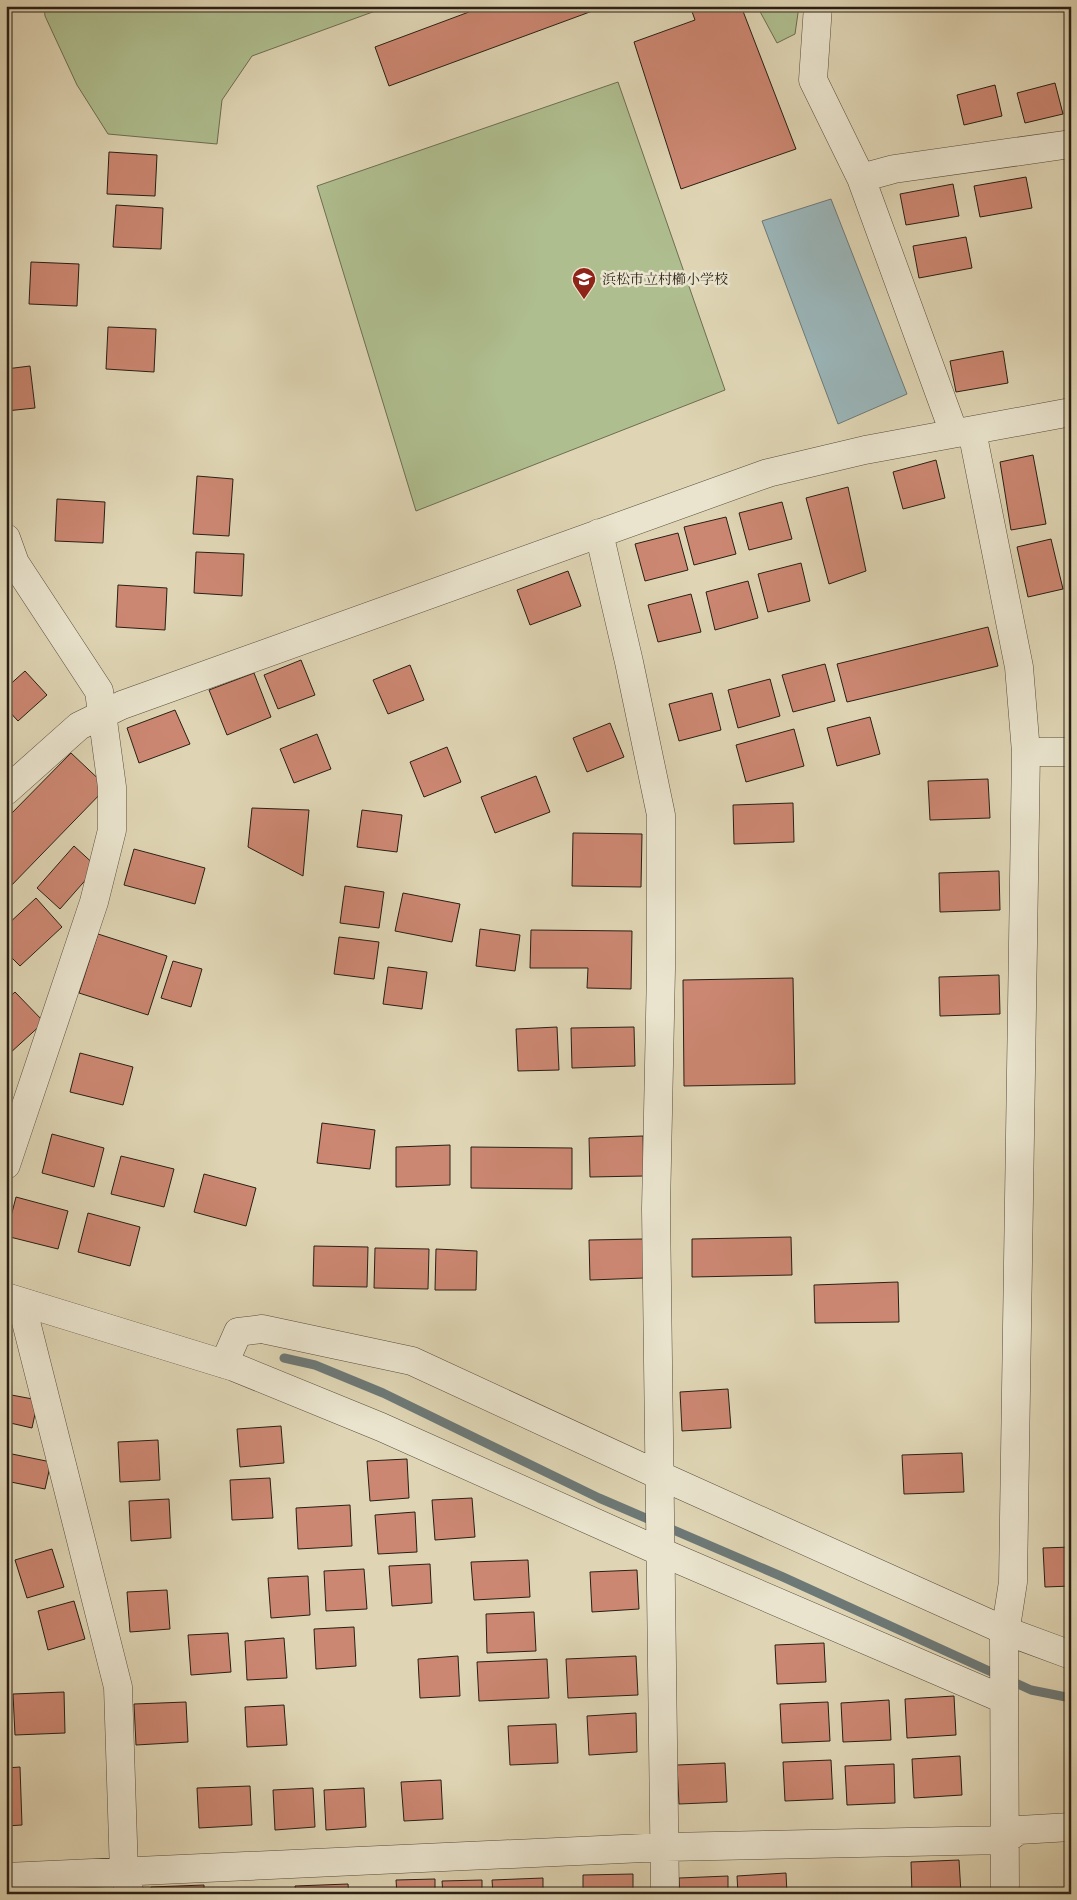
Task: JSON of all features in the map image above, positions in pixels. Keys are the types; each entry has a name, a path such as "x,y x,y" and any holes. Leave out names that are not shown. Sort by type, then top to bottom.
{"street":[{"path":"818,6 813,80 861,178 963,432 1018,667 1026,752 1014,1582 1005,1635 1003,1694 1005,1894"},
{"path":"861,178 894,170 1071,144"},
{"path":"6,791 79,726 122,705 599,532 768,473 866,450 1071,412"},
{"path":"599,532 630,662 661,815 661,969 656,1209 666,1847 665,1894"},
{"path":"6,1165 94,902 112,830 112,787 99,691 9,555"},
{"path":"1026,752 1071,752"},
{"path":"14,1299 224,1364 381,1427 1003,1694"},
{"path":"14,1299 118,1687 127,1883"},
{"path":"224,1364 238,1332 262,1329 412,1361 661,1483 1005,1635 1071,1654"},
{"path":"6,1877 127,1883 666,1847 1005,1840 1019,1830 1071,1827"}],"green space":[{"path":"44,6 389,6 252,56 222,100 217,144 108,134 77,85 45,16"},
{"path":"757,6 799,6 795,34 777,43"},
{"path":"618,82 725,390 416,511 317,186"}],"water":[{"path":"831,199 907,394 838,424 762,221"}],"building":[{"path":"485,6 606,6 389,86 375,47"},
{"path":"690,6 741,6 796,149 681,189 634,42 695,20"},
{"path":"1055,83 1063,114 1025,123 1017,93"},
{"path":"995,85 1002,116 964,125 957,95"},
{"path":"109,152 157,155 155,196 107,194"},
{"path":"1026,177 1032,208 980,217 974,186"},
{"path":"953,184 959,216 906,225 900,194"},
{"path":"116,205 163,208 161,249 113,247"},
{"path":"966,237 972,268 919,278 913,246"},
{"path":"31,262 79,264 77,306 29,304"},
{"path":"108,327 156,329 154,372 106,369"},
{"path":"1003,351 1008,383 956,392 950,361"},
{"path":"30,366 35,408 6,411 6,369"},
{"path":"1033,455 1046,524 1011,530 1000,462"},
{"path":"936,460 945,498 903,509 893,472"},
{"path":"197,476 233,479 229,536 193,534"},
{"path":"848,487 866,571 829,584 806,498"},
{"path":"57,499 105,502 103,543 55,541"},
{"path":"782,502 792,539 749,550 739,513"},
{"path":"726,517 736,554 694,565 684,527"},
{"path":"678,533 688,570 645,581 635,544"},
{"path":"1051,539 1063,589 1028,597 1017,547"},
{"path":"196,552 244,554 242,596 194,593"},
{"path":"801,563 810,601 768,612 758,574"},
{"path":"568,571 581,606 530,625 517,590"},
{"path":"748,581 758,618 715,630 706,592"},
{"path":"118,585 167,588 165,630 116,627"},
{"path":"691,594 701,632 658,642 648,605"},
{"path":"988,627 998,666 847,702 837,664"},
{"path":"301,660 315,695 278,709 264,675"},
{"path":"825,664 835,701 793,712 782,675"},
{"path":"410,665 424,700 388,714 373,680"},
{"path":"25,671 47,695 18,721 6,708 6,688"},
{"path":"254,673 271,717 227,735 209,690"},
{"path":"770,679 780,716 738,728 728,690"},
{"path":"712,693 721,730 679,741 669,704"},
{"path":"175,710 190,744 139,763 127,728"},
{"path":"870,717 880,754 837,766 827,728"},
{"path":"610,723 624,757 587,772 573,738"},
{"path":"794,729 804,766 746,782 736,745"},
{"path":"317,734 331,769 294,783 280,749"},
{"path":"447,747 461,782 424,797 410,762"},
{"path":"71,753 107,787 6,891 6,819"},
{"path":"536,776 550,812 495,833 481,797"},
{"path":"988,779 990,818 930,820 928,781"},
{"path":"793,803 794,842 734,844 733,805"},
{"path":"252,808 309,810 303,876 248,847"},
{"path":"362,810 402,815 397,852 357,847"},
{"path":"573,833 642,834 641,887 572,886"},
{"path":"74,846 97,867 60,909 37,888"},
{"path":"134,849 205,868 195,904 124,885"},
{"path":"999,871 1000,910 940,912 939,873"},
{"path":"345,886 384,892 379,928 340,923"},
{"path":"403,893 460,904 452,942 395,931"},
{"path":"36,898 62,927 20,966 6,952 6,926"},
{"path":"480,929 520,935 515,971 476,966"},
{"path":"531,930 632,931 631,989 587,988 588,968 530,968"},
{"path":"98,934 167,956 148,1015 79,993"},
{"path":"339,937 379,942 374,979 334,974"},
{"path":"173,961 202,969 191,1007 161,998"},
{"path":"388,967 427,972 422,1009 383,1004"},
{"path":"999,975 1000,1014 940,1016 939,977"},
{"path":"793,978 795,1084 684,1086 683,980"},
{"path":"15,992 44,1022 9,1054 6,1051 6,1000"},
{"path":"557,1027 559,1070 518,1071 516,1029"},
{"path":"634,1027 635,1066 572,1068 571,1028"},
{"path":"80,1053 133,1067 123,1105 70,1092"},
{"path":"322,1123 375,1130 370,1169 317,1163"},
{"path":"52,1134 104,1148 94,1187 42,1173"},
{"path":"643,1136 644,1176 590,1177 589,1138"},
{"path":"450,1145 450,1185 396,1187 396,1147"},
{"path":"471,1147 572,1148 572,1189 471,1188"},
{"path":"121,1156 174,1169 164,1207 111,1194"},
{"path":"204,1174 256,1188 246,1226 194,1212"},
{"path":"16,1197 68,1211 58,1249 6,1236"},
{"path":"88,1213 140,1227 130,1266 78,1252"},
{"path":"791,1237 792,1275 692,1277 692,1239"},
{"path":"643,1239 644,1278 590,1280 589,1240"},
{"path":"314,1246 368,1247 367,1287 313,1286"},
{"path":"375,1248 429,1249 428,1289 374,1288"},
{"path":"436,1249 477,1251 476,1290 435,1290"},
{"path":"898,1282 899,1322 815,1323 814,1285"},
{"path":"728,1389 731,1428 682,1431 680,1392"},
{"path":"6,1394 38,1400 32,1428 6,1422"},
{"path":"281,1426 284,1463 240,1467 237,1429"},
{"path":"158,1440 160,1480 120,1482 118,1442"},
{"path":"962,1453 964,1492 904,1494 902,1455"},
{"path":"12,1454 51,1462 45,1489 6,1481"},
{"path":"407,1459 409,1498 370,1501 367,1461"},
{"path":"270,1478 273,1518 232,1520 230,1480"},
{"path":"472,1498 475,1537 435,1540 432,1500"},
{"path":"169,1499 171,1538 131,1541 129,1501"},
{"path":"350,1505 352,1546 298,1549 296,1508"},
{"path":"415,1512 417,1552 378,1554 375,1515"},
{"path":"1071,1547 1071,1586 1045,1587 1043,1548"},
{"path":"52,1549 64,1587 27,1598 15,1560"},
{"path":"528,1560 530,1597 474,1600 471,1562"},
{"path":"430,1564 432,1603 392,1606 389,1566"},
{"path":"364,1569 367,1609 326,1611 324,1571"},
{"path":"637,1570 639,1609 592,1612 590,1572"},
{"path":"308,1576 310,1615 271,1618 268,1578"},
{"path":"167,1590 170,1629 130,1632 127,1592"},
{"path":"74,1601 85,1639 48,1650 38,1611"},
{"path":"534,1612 536,1651 487,1653 486,1614"},
{"path":"354,1627 356,1666 316,1669 314,1629"},
{"path":"228,1633 231,1672 191,1675 188,1635"},
{"path":"284,1638 287,1678 247,1680 245,1641"},
{"path":"824,1643 826,1682 777,1684 775,1645"},
{"path":"458,1656 460,1696 420,1698 418,1659"},
{"path":"636,1656 638,1695 568,1698 566,1659"},
{"path":"547,1659 549,1698 479,1701 477,1662"},
{"path":"64,1692 65,1733 15,1735 13,1694"},
{"path":"954,1696 956,1735 907,1738 905,1699"},
{"path":"889,1700 891,1740 843,1742 841,1703"},
{"path":"186,1702 188,1742 136,1745 134,1704"},
{"path":"828,1702 830,1741 782,1743 780,1704"},
{"path":"284,1705 287,1745 247,1747 245,1707"},
{"path":"636,1713 637,1752 589,1755 587,1716"},
{"path":"556,1724 558,1763 510,1765 508,1726"},
{"path":"960,1756 962,1795 914,1798 912,1759"},
{"path":"831,1760 833,1799 785,1801 783,1762"},
{"path":"725,1763 727,1802 679,1804 677,1765"},
{"path":"894,1764 895,1803 847,1805 845,1766"},
{"path":"20,1767 22,1825 6,1826 6,1768"},
{"path":"441,1780 443,1819 404,1821 401,1782"},
{"path":"250,1786 252,1825 199,1828 197,1788"},
{"path":"313,1788 315,1827 275,1830 273,1790"},
{"path":"364,1788 366,1827 326,1830 324,1790"},
{"path":"959,1860 961,1894 912,1894 911,1862"},
{"path":"786,1873 787,1894 738,1894 737,1876"},
{"path":"633,1874 633,1894 583,1894 583,1875"},
{"path":"728,1876 728,1894 680,1894 679,1878"},
{"path":"543,1878 543,1894 493,1894 492,1880"},
{"path":"435,1879 435,1894 397,1894 396,1880"},
{"path":"482,1880 482,1894 443,1894 442,1881"},
{"path":"348,1884 349,1894 296,1894 295,1886"},
{"path":"204,1885 204,1894 151,1894 151,1887"}],"waterway":[{"path":"284,1358 315,1365 383,1393 599,1498 783,1577 1031,1690 1071,1698"}],"place":[{"name":"浜松市立村櫛小学校","path":"584,300"}]}
